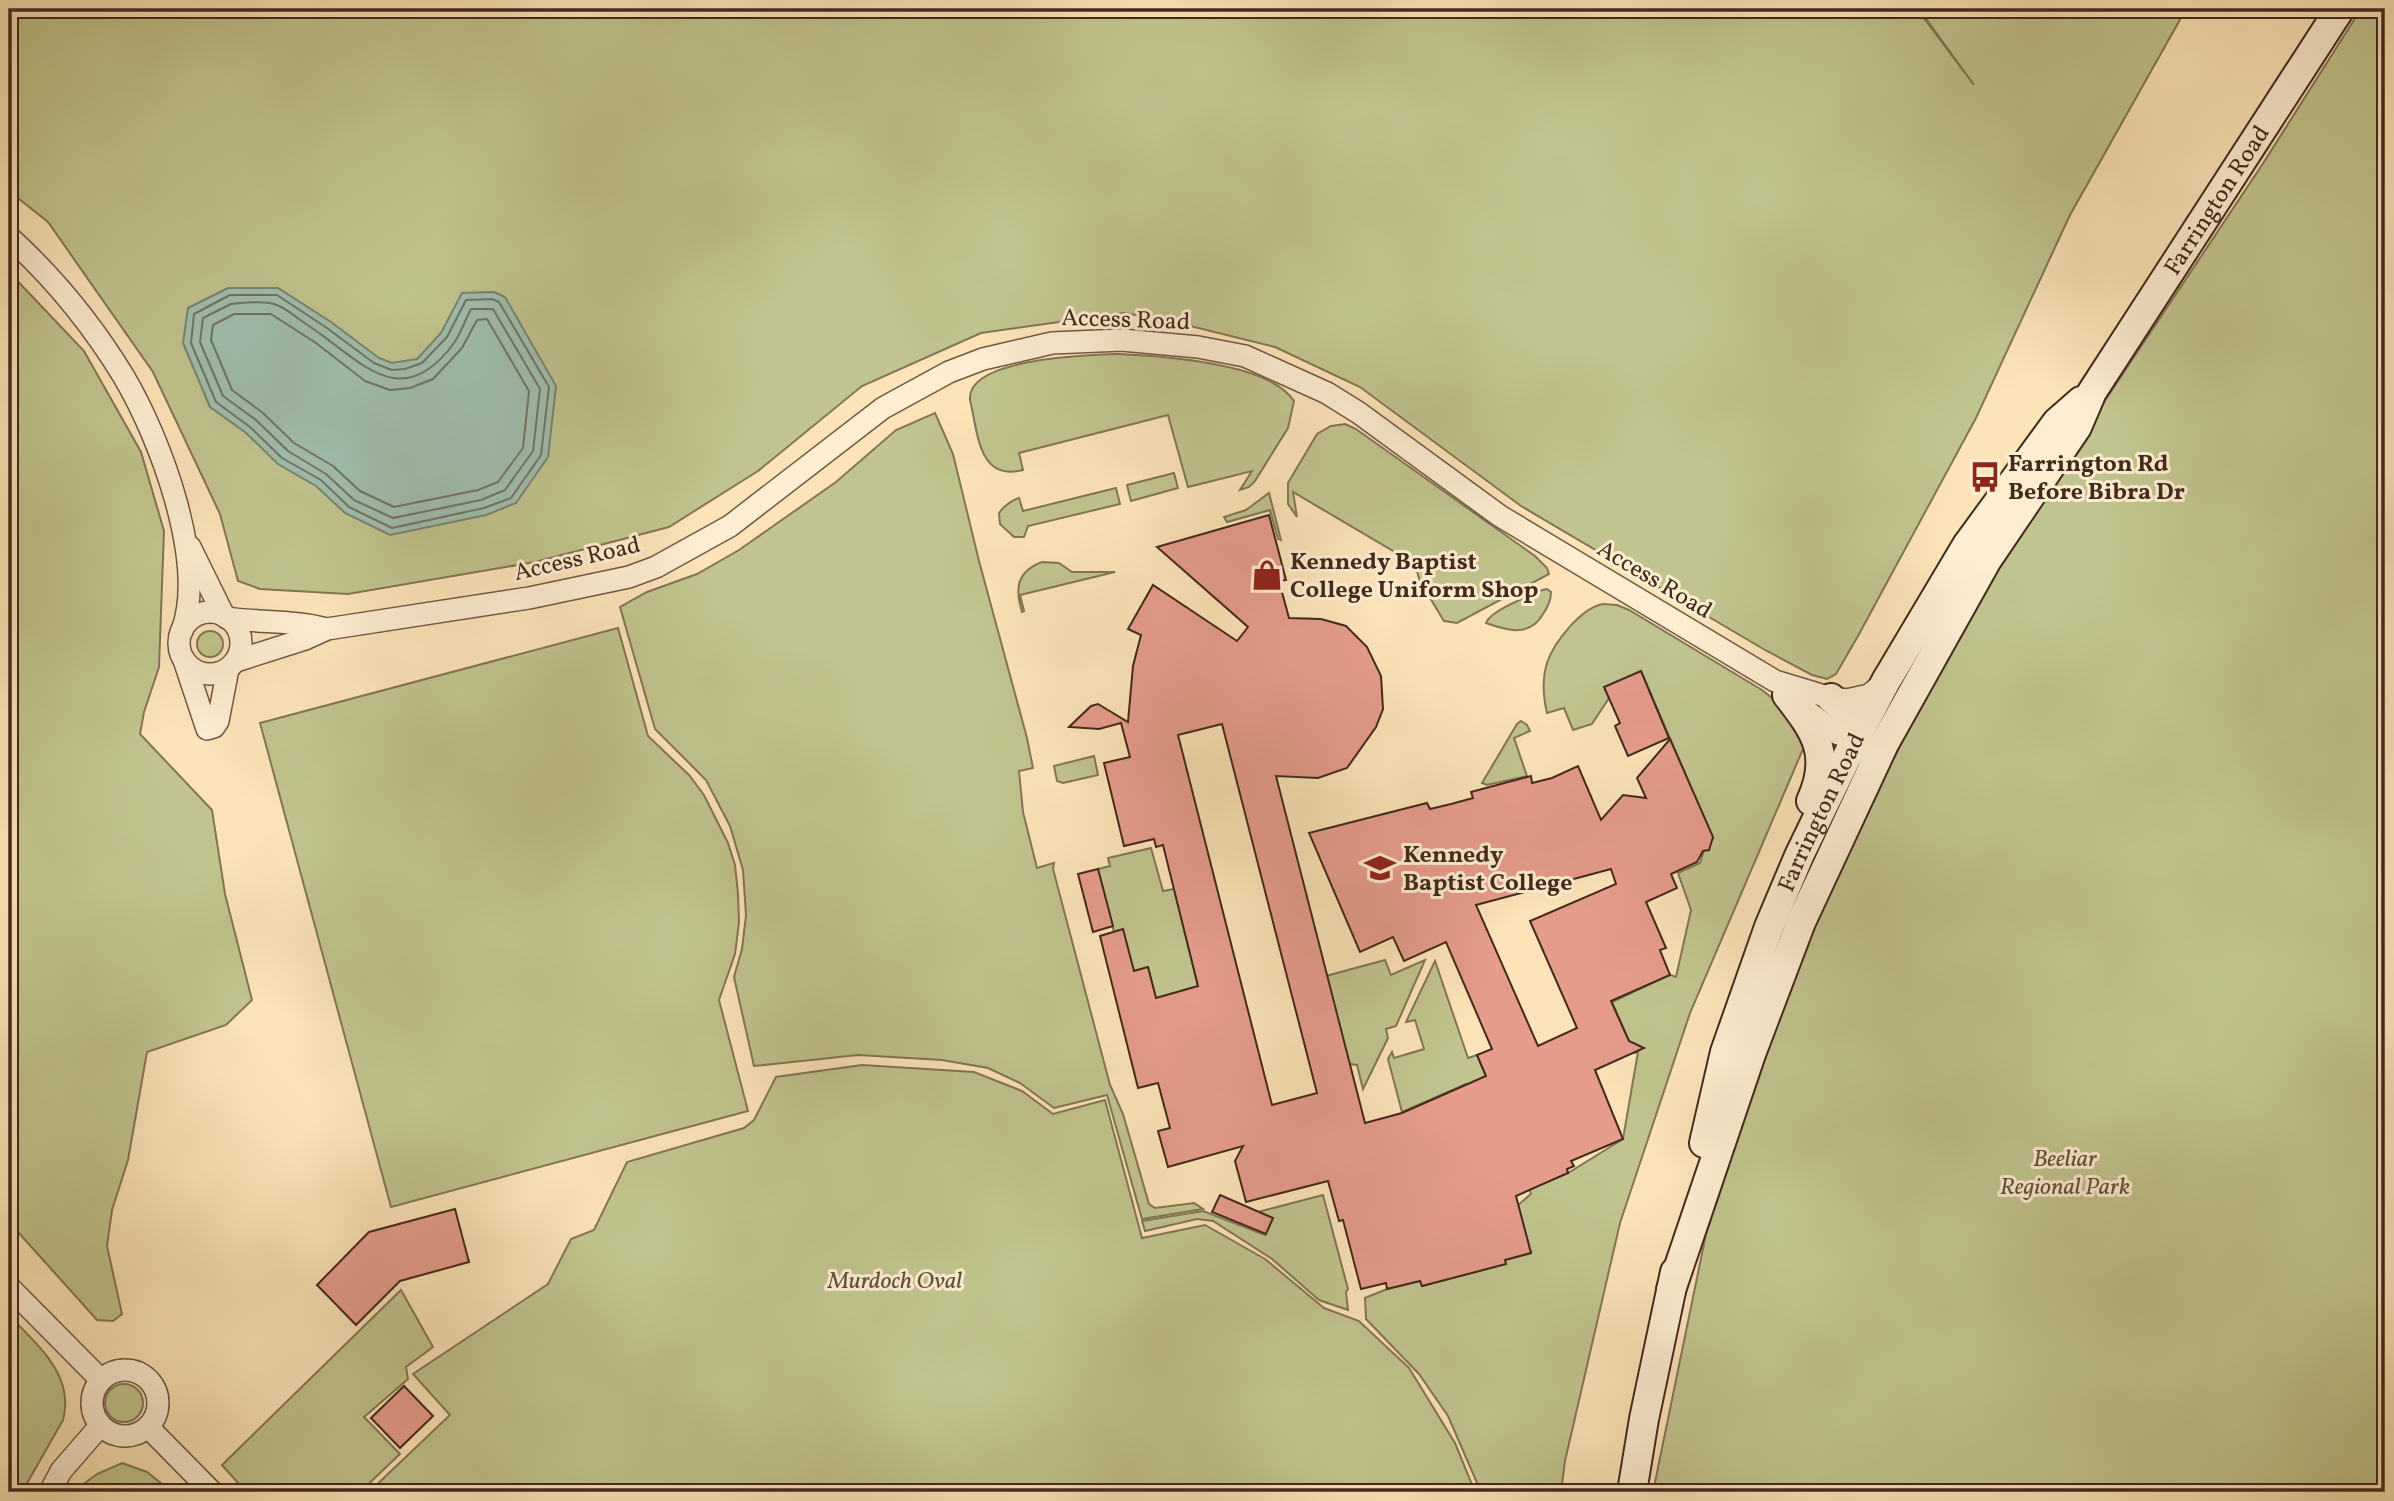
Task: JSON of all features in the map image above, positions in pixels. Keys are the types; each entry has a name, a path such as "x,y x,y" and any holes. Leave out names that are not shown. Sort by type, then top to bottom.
{"main road":[{"name":"Farrington Road","path":"1671,1290 1751,1054 1801,922 1884,744 1987,560 2077,427 2092,392 2340,9"},
{"name":"Farrington Road","path":"1632,1492 1671,1290 1728,1039 1769,927 1847,737 1886,681 1967,545 2057,422 2092,392"},
{"path":"1847,737 1864,741 1876,734 1975,560 1987,548 1998,545"},
{"path":"1728,1039 1726,1018 1731,998 1760,919 1821,775 1816,741 1804,717 1781,688"},
{"path":"1825,872 1859,784 1861,763 1847,737 1847,712 1831,698"}],"street":[{"path":"9,237 61,290 124,378 153,439 175,494 185,540 190,589 186,618 181,631 180,651 207,729 214,727 218,721 232,665 240,652 239,633 226,617 205,573 185,540"},
{"name":"Access Road","path":"232,665 327,629 566,591 647,570 703,543 730,526 883,408 949,372 983,359 1052,343 1122,340 1198,347 1245,356 1327,393 1359,413 1500,516 1781,688 1819,722 1847,737"},
{"path":"181,631 195,616 215,612 226,617"},
{"name":"Access Road","path":"226,617 262,623 304,623 327,629"},
{"path":"184,660 191,668 209,675 220,673 232,665"},
{"name":"Access Road","path":"1781,688 1831,698 1859,699 1869,695 1886,681"},
{"path":"9,1287 100,1380"},
{"path":"119,1370 140,1373 148,1379 155,1388 158,1409 148,1427 130,1436 119,1436 108,1433 100,1426 92,1408 92,1398 100,1380 119,1370"},
{"path":"50,1492 61,1471 100,1426"},
{"path":"148,1427 212,1492"}],"green space":[{"path":"9,9 1917,9 1974,85 1919,9 2186,9 2070,215 1976,418 1858,636 1836,674 1827,679 1812,675 1765,650 1521,506 1360,387 1275,347 1170,321 1124,313 981,333 862,386 758,471 669,527 535,562 348,594 260,589 238,581 220,514 153,372 48,222 9,191"},
{"name":"Beeliar Regional Park","path":"2361,9 2385,9 2385,1492 1653,1492 1706,1234 1808,928 1955,637 2080,438 2262,165"},
{"path":"9,272 84,351 141,452 164,531 159,667 144,712 140,734 212,810 225,894 252,1000 226,1025 147,1052 128,1160 112,1210 107,1246 122,1314 113,1321 97,1320 9,1222"},
{"path":"1118,354 1213,364 1262,378 1281,388 1294,401 1288,428 1255,481 1240,490 1252,471 1188,487 1168,415 1019,453 1023,470 1008,472 997,469 989,462 978,439 970,400 974,386 987,375 1007,367 1032,362"},
{"path":"935,413 953,454 1027,738 1033,768 1019,771 1023,812 1037,868 1054,863 1053,869 1110,1085 1123,1114 1149,1204 1155,1208 1194,1203 1203,1209 1142,1219 1107,1095 1054,1108 1020,1083 988,1068 942,1060 858,1055 754,1066 734,977 742,949 746,915 743,870 730,826 706,780 655,729 620,607 647,592 697,574 739,550 836,482 896,430"},
{"path":"1345,424 1356,429 1535,556 1547,568 1549,574 1457,623 1444,621 1430,598 1423,593 1415,564 1293,492 1297,517 1288,504 1288,483 1317,434 1331,426"},
{"path":"1174,473 1178,488 1131,501 1127,485"},
{"path":"1116,488 1120,504 1028,526 1024,537 1014,537 1000,524 999,513 1019,498 1023,511"},
{"path":"1269,493 1281,540 1278,539 1270,510 1227,522 1224,517 1246,510"},
{"path":"1042,562 1059,563 1072,572 1115,572 1020,595 1024,611 1022,612 1018,589 1022,576"},
{"path":"1547,589 1551,592 1549,603 1532,626 1510,630 1486,623 1502,609"},
{"path":"1603,604 1617,605 1629,610 1762,690 1782,706 1806,742 1690,1013 1620,1223 1565,1461 1561,1492 1481,1492 1448,1416 1419,1374 1366,1319 1365,1298 1387,1289 1420,1281 1422,1286 1505,1264 1505,1260 1531,1253 1518,1205 1531,1194 1512,1146 1481,1145 1466,1084 1402,1112 1388,1059 1392,1052 1394,1058 1424,1049 1415,1020 1406,1022 1435,961 1468,1058 1477,1055 1534,1187 1568,1173 1623,1139 1638,1052 1634,1053 1612,1002 1665,977 1676,977 1691,910 1678,873 1700,863 1704,850 1708,850 1710,846 1705,842 1713,838 1641,671 1605,687 1609,698 1592,724 1573,730 1564,708 1547,713 1544,681 1545,669 1551,655 1562,636 1577,619"},
{"path":"618,628 648,736 689,775 704,795 728,843 735,865 739,922 735,954 719,1000 748,1111 391,1207 260,723"},
{"path":"210,631 219,635 223,644 219,653 210,657 201,653 197,644 201,635"},
{"path":"1521,721 1530,731 1514,738 1527,776 1487,785 1482,783 1517,724"},
{"path":"1094,756 1098,775 1063,783 1057,781 1054,766"},
{"path":"1151,848 1163,891 1174,889 1198,986 1176,1079 1148,967 1134,971 1114,932 1098,869 1110,866 1108,858"},
{"path":"1385,960 1391,975 1425,960 1396,1026 1386,1029 1388,1038 1363,1089 1357,1065 1349,1064 1326,976"},
{"name":"Murdoch Oval","path":"862,1065 974,1072 1022,1091 1053,1114 1105,1100 1142,1238 1205,1225 1265,1259 1324,1308 1359,1321 1409,1368 1455,1443 1475,1492 369,1492 450,1415 413,1374 548,1284 571,1239 594,1230 627,1162 744,1128 754,1120 776,1077"},
{"path":"1323,1195 1348,1289 1348,1310 1319,1300 1272,1259 1213,1221 1197,1219 1145,1231 1142,1221 1203,1211 1265,1235 1273,1218 1258,1212"},
{"path":"401,1290 433,1347 406,1367 408,1379 364,1417 400,1454 360,1492 246,1492 222,1465"},
{"path":"9,1315 51,1362 64,1389 63,1420 22,1492 9,1492"},
{"path":"124,1384 138,1389 143,1403 138,1417 124,1422 110,1417 105,1403 110,1389"},
{"path":"122,1463 147,1472 172,1492 73,1492 97,1474"}],"water":[{"path":"228,288 278,288 331,322 379,358 392,363 417,359 441,333 462,293 494,292 505,297 556,386 548,457 516,503 486,515 390,535 345,513 316,486 278,464 245,432 210,407 183,343 188,308"}],"building":[{"path":"1269,515 1286,580 1279,581 1289,618 1321,619 1346,626 1367,647 1381,676 1383,709 1376,727 1347,768 1318,778 1276,776 1365,1123 1402,1113 1486,1076 1477,1055 1492,1049 1446,942 1404,961 1393,937 1360,952 1309,833 1427,803 1430,809 1451,804 1473,798 1471,792 1531,776 1532,783 1552,778 1578,766 1601,820 1623,795 1646,798 1637,778 1670,739 1713,837 1709,850 1703,851 1697,862 1671,874 1677,888 1646,902 1666,948 1660,950 1670,975 1611,1001 1629,1041 1644,1048 1595,1070 1623,1139 1571,1161 1574,1166 1567,1169 1568,1173 1516,1196 1531,1253 1505,1260 1506,1264 1422,1286 1420,1281 1387,1289 1386,1283 1361,1289 1343,1220 1339,1221 1328,1181 1246,1202 1235,1161 1243,1146 1168,1167 1158,1131 1170,1128 1158,1083 1138,1088 1100,936 1123,929 1134,971 1148,967 1156,998 1198,986 1163,845 1156,847 1154,839 1124,846 1104,763 1130,757 1121,723 1099,729 1069,727 1091,706 1098,704 1128,722 1133,666 1141,635 1128,629 1153,585 1237,641 1248,627 1157,547","holes":["1222,724 1317,1093 1272,1105 1178,735","1611,869 1616,884 1530,921 1577,1028 1538,1046 1476,905"]},
{"path":"1641,671 1669,738 1628,756 1615,726 1620,723 1604,687"},
{"path":"1098,869 1113,926 1093,932 1078,874"},
{"path":"1220,1195 1273,1218 1266,1234 1212,1212"},
{"path":"455,1209 469,1262 400,1281 356,1325 317,1285 369,1232"},
{"path":"404,1386 433,1416 400,1448 371,1418"}],"place":[{"name":"Farrington Rd Before Bibra Dr","path":"1985,477"},
{"name":"Kennedy Baptist College Uniform Shop","path":"1267,575"},
{"name":"Kennedy Baptist College","path":"1380,868"}]}
